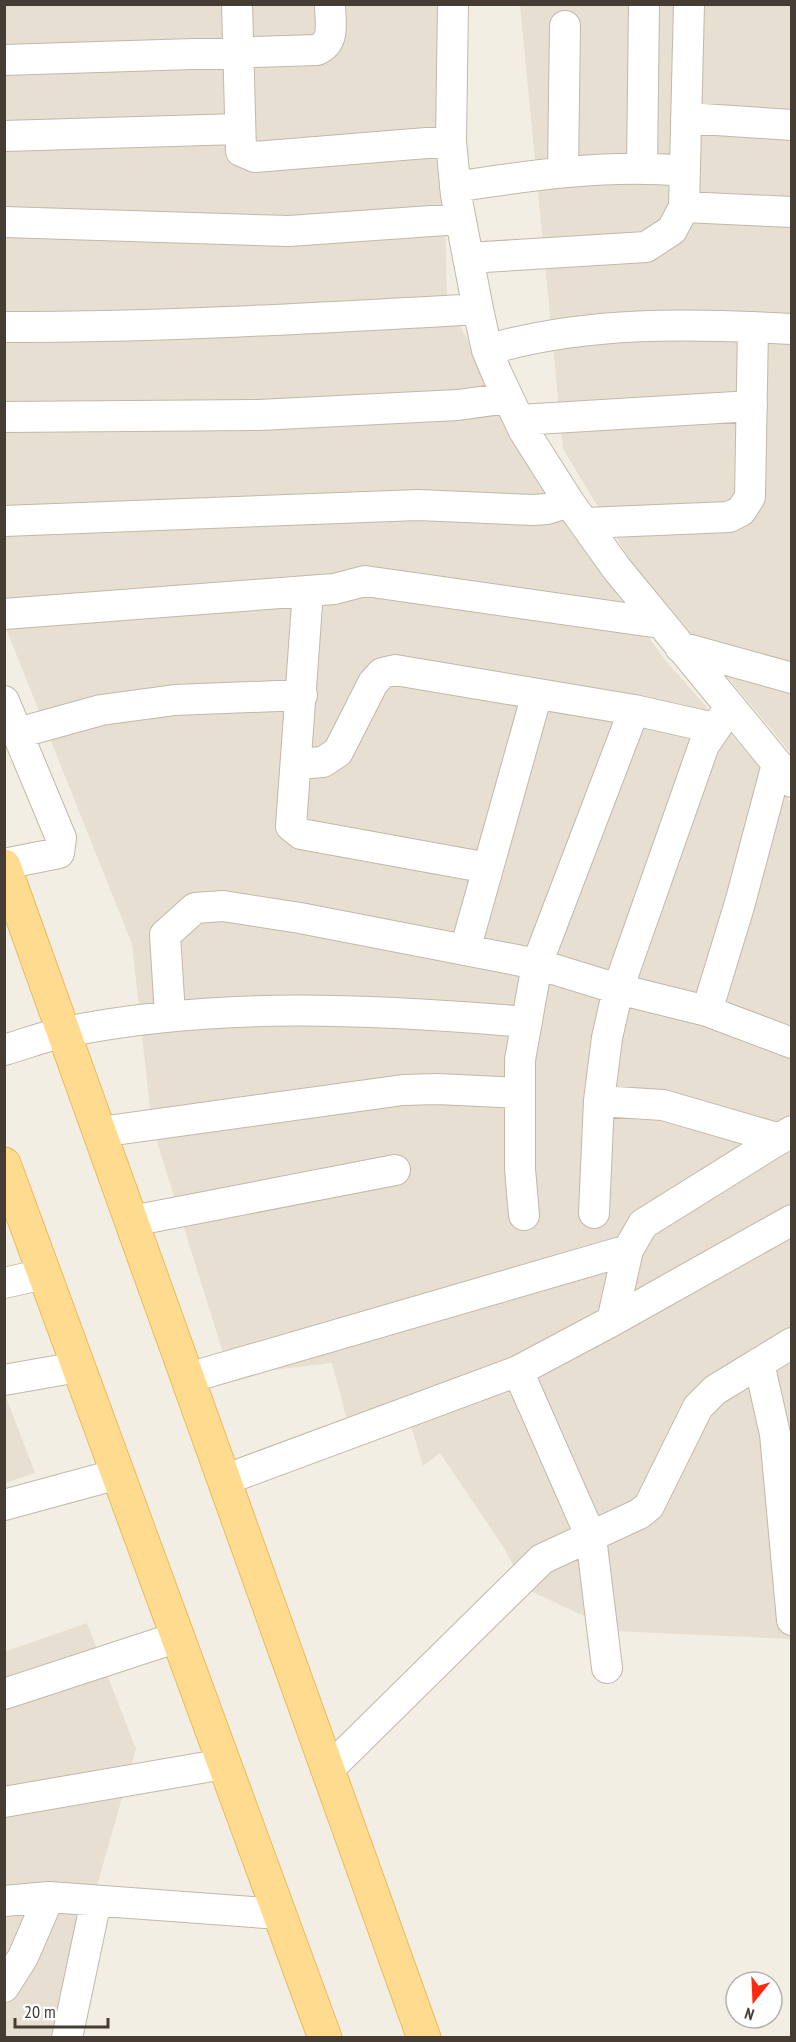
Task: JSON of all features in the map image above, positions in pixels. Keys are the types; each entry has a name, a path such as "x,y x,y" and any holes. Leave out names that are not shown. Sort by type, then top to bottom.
{"main road":[{"path":"4,865 424,2037"},
{"path":"4,1164 10,1199 44,1274 325,2037"}],"street":[{"path":"237,4 241,151 255,157 451,141"},
{"path":"4,60 238,55 317,50 326,46 330,38 330,4"},
{"path":"453,4 451,141 455,187 487,350 514,409 577,512 617,569 680,647 722,718 784,773 740,903 707,1011"},
{"path":"642,167 644,4"},
{"path":"468,258 646,247 672,230 684,207 689,4"},
{"path":"563,170 565,26"},
{"path":"686,118 792,125"},
{"path":"4,136 240,129"},
{"path":"455,187 563,170 642,167 685,171"},
{"path":"684,207 792,212"},
{"path":"4,222 289,231 460,219"},
{"path":"4,327 107,327 273,321 478,309"},
{"path":"487,350 520,340 664,325 792,329"},
{"path":"4,521 418,506 729,517 741,511 750,497 753,327"},
{"path":"4,417 259,416 458,405 514,409 752,406"},
{"path":"4,614 333,589 365,581 660,623"},
{"path":"308,591 291,826 301,834 488,868"},
{"path":"680,647 792,678"},
{"path":"296,764 322,762 338,752 373,682 382,673 395,670 634,710 722,718"},
{"path":"465,950 537,694"},
{"path":"18,733 102,710 175,700 302,695"},
{"path":"4,701 61,838 59,853 4,865"},
{"path":"524,1215 520,1060 537,964 634,710"},
{"path":"594,1213 599,1101 607,1038 618,989 704,745 722,718"},
{"path":"170,1015 165,935 195,908 223,906 537,964 618,989 707,1011 792,1043"},
{"path":"4,1050 64,1032 170,1015 364,1011 527,1022"},
{"path":"100,1132 403,1090 438,1089 520,1093"},
{"path":"599,1101 663,1105 786,1135"},
{"path":"612,1322 628,1250 642,1224 786,1135"},
{"path":"132,1221 395,1170"},
{"path":"224,1480 518,1371 612,1322 792,1220"},
{"path":"188,1378 628,1250"},
{"path":"4,1283 44,1274"},
{"path":"328,1770 542,1559 639,1514 649,1506 698,1407 715,1390 792,1343"},
{"path":"759,1363 783,1431 792,1620"},
{"path":"4,1380 78,1367"},
{"path":"518,1371 591,1537 607,1668"},
{"path":"4,1505 118,1474"},
{"path":"4,1694 178,1637"},
{"path":"4,1802 224,1764"},
{"path":"4,1901 48,1897 280,1914"},
{"path":"4,1987 23,1957 48,1897"},
{"path":"67,2037 96,1901"}],"shaded area":[{"path":"5,5 440,5 447,301 567,527 666,661 791,803 791,1639 616,1631 526,1589 504,1548 440,1453 423,1466 411,1426 354,1447 332,1363 230,1375 152,1126 132,944 5,626"},
{"path":"520,5 791,5 791,753 630,560 563,449"},
{"path":"4,1392 35,1473 5,1483 4,1483"},
{"path":"87,1623 136,1749 62,2008 62,2037 5,2037 4,1652"}]}
